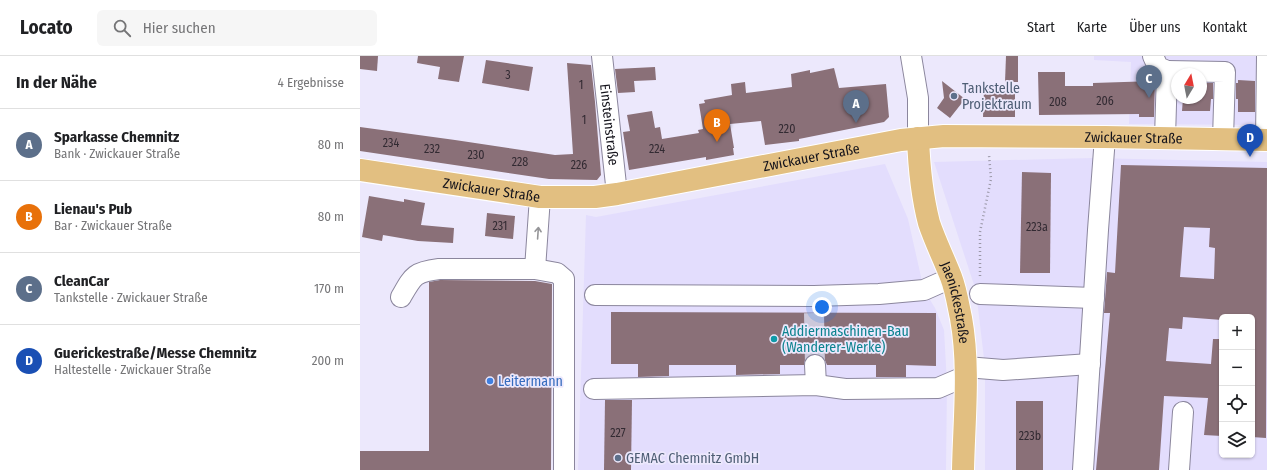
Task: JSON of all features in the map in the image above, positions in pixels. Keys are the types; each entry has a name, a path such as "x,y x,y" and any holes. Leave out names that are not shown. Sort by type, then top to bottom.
{"main road":[{"name":"Zwickauer Straße","path":"360,170 540,197 595,197 918,138 944,136 988,136 1267,140"},
{"name":"Jaenickestraße","path":"918,138 926,210 932,230 951,278 961,319 966,371 963,470"}],"street":[{"name":"Einsteinstraße","path":"602,56 617,194"},
{"path":"911,56 918,98 918,138"},
{"path":"1153,56 1158,67 1166,70 1225,72 1223,139"},
{"path":"1267,56 1267,140"},
{"path":"1165,138 1166,70"},
{"path":"1083,470 1105,137"},
{"path":"535,269 540,197"},
{"path":"401,297 412,278 424,271 535,269 557,273 564,278 564,470"},
{"path":"595,295 814,304 879,294 924,290 951,278"},
{"path":"980,294 1094,298"},
{"path":"594,389 816,385 845,389 938,388 966,371 1090,364"},
{"path":"815,365 816,385"},
{"path":"1179,470 1183,412"}],"path":[{"path":"980,294 980,232 991,180 988,136"}],"shaded area":[{"path":"1094,56 1267,56 1262,125 1129,124 1131,62 1094,60"},
{"path":"1092,158 1267,162 1267,470 985,470 985,367 976,291 934,162"},
{"path":"885,164 908,219 924,290 935,308 944,330 947,384 946,470 578,470 586,215 596,217"}],"building":[{"path":"360,56 378,56 377,71 360,69"},
{"path":"418,56 464,56 459,82 438,79 440,67 417,63"},
{"path":"1006,56 1018,56 1018,82 1005,82"},
{"path":"486,60 533,67 529,91 482,83"},
{"path":"567,63 591,65 601,175 597,180 549,179 360,151 360,127 555,155 573,154"},
{"path":"655,67 656,80 634,81 635,92 618,93 615,69"},
{"path":"834,68 839,88 886,84 889,117 884,122 799,139 799,141 765,145 761,121 730,124 734,155 706,160 706,157 629,170 623,132 630,131 627,115 652,111 655,128 660,127 662,139 699,133 698,130 703,129 699,104 705,103 704,100 732,95 731,84 745,82 746,93 792,87 791,74 810,70 810,73"},
{"path":"1038,72 1065,72 1065,86 1093,86 1093,83 1155,81 1154,117 1139,117 1139,114 1039,115"},
{"path":"1238,80 1255,81 1255,112 1238,112 1236,83 1238,83"},
{"path":"942,81 965,99 950,118 937,108 944,98"},
{"path":"1207,83 1213,83 1213,99 1211,99 1210,111 1182,111 1183,104 1207,104"},
{"path":"984,89 1015,89 1015,117 983,117"},
{"path":"1121,165 1267,168 1266,438 1255,437 1255,314 1219,314 1219,320 1183,317 1182,329 1169,328 1166,361 1211,364 1213,339 1219,339 1219,436 1204,435 1208,398 1164,396 1159,470 1096,470 1110,313 1104,313 1107,272 1115,273","holes":["1184,227 1210,228 1209,247 1215,248 1214,279 1180,277"]},
{"path":"1022,172 1051,173 1050,273 1020,273"},
{"path":"369,196 404,202 404,199 425,203 421,225 454,228 453,243 418,241 383,235 382,241 362,237"},
{"path":"487,213 515,216 513,239 485,236"},
{"name":"Leitermann","path":"440,280 535,281 552,284 551,470 360,470 360,451 429,451 429,282"},
{"name":"Addiermaschinen-Bau (Wanderer-Werke)","path":"611,312 936,313 936,366 906,365 906,377 876,377 876,365 827,365 824,358 815,354 808,356 804,365 780,365 780,374 736,375 736,365 669,365 669,376 638,377 638,364 611,364"},
{"path":"605,400 632,400 631,470 604,470"},
{"path":"1016,401 1043,401 1043,470 1016,470"}],"tunnel":[{"path":"814,313 815,365"}],"place":[{"name":"Tankstelle Projektraum","path":"954,96"},
{"name":"CleanCar","path":"1149,98"},
{"name":"Sparkasse Chemnitz","path":"856,123"},
{"name":"Lienau's Pub","path":"717,142"},
{"name":"Guerickestraße/Messe Chemnitz","path":"1250,157"},
{"name":"Addiermaschinen-Bau (Wanderer-Werke)","path":"774,339"},
{"name":"Leitermann","path":"490,381"},
{"name":"GEMAC Chemnitz GmbH","path":"618,458"}]}
